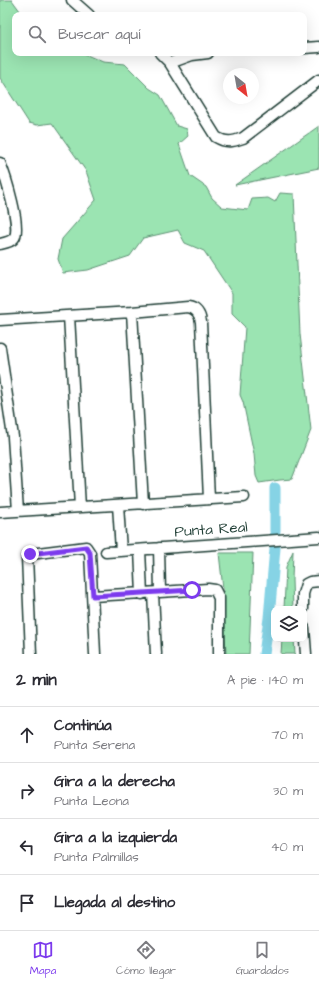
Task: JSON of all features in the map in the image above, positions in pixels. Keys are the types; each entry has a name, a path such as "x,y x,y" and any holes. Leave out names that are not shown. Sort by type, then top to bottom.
{"street":[{"path":"72,0 86,12"},
{"path":"307,48 319,47"},
{"path":"163,56 170,63 216,137 224,142 233,142 243,138 319,80"},
{"path":"170,63 189,56"},
{"path":"0,163 7,181 16,225 16,232 15,237 10,241 0,244"},
{"path":"0,320 188,307 195,309 199,314 201,322 209,499"},
{"path":"132,312 143,504"},
{"path":"69,316 80,507"},
{"path":"0,348 13,437 18,511"},
{"path":"0,512 244,497"},
{"path":"118,505 121,551"},
{"name":"Punta Real","path":"106,552 319,537"},
{"path":"31,654 27,556 30,554 86,547 90,553 95,654"},
{"path":"156,654 159,548"},
{"path":"140,550 142,594"},
{"path":"303,606 303,594 306,584 319,581"},
{"path":"93,596 208,589 215,590 219,598 219,654"},
{"path":"305,642 306,654"}],"green space":[{"path":"0,0 12,0 21,12 12,12 12,56 89,56 103,62 125,64 149,88 160,95 177,126 187,129 188,136 179,144 190,176 206,187 212,198 222,207 248,210 252,199 268,198 275,202 280,193 294,194 300,334 311,430 292,479 259,483 256,476 254,454 243,402 240,395 245,327 232,314 232,293 204,251 185,243 178,230 143,238 130,256 88,270 63,273 58,259 62,239 96,200 86,171 52,123 37,125 29,123 0,78"},
{"path":"319,126 319,168 235,185"},
{"path":"293,551 293,606 284,606 286,567"},
{"path":"219,553 253,553 249,654 226,654 223,589"},
{"path":"282,642 294,642 295,654 281,654"}],"waterway":[{"path":"275,488 275,531"},
{"path":"264,654 269,618 275,548"}],"route":[{"path":"30,554 86,547 90,553 93,596 192,590"}]}
